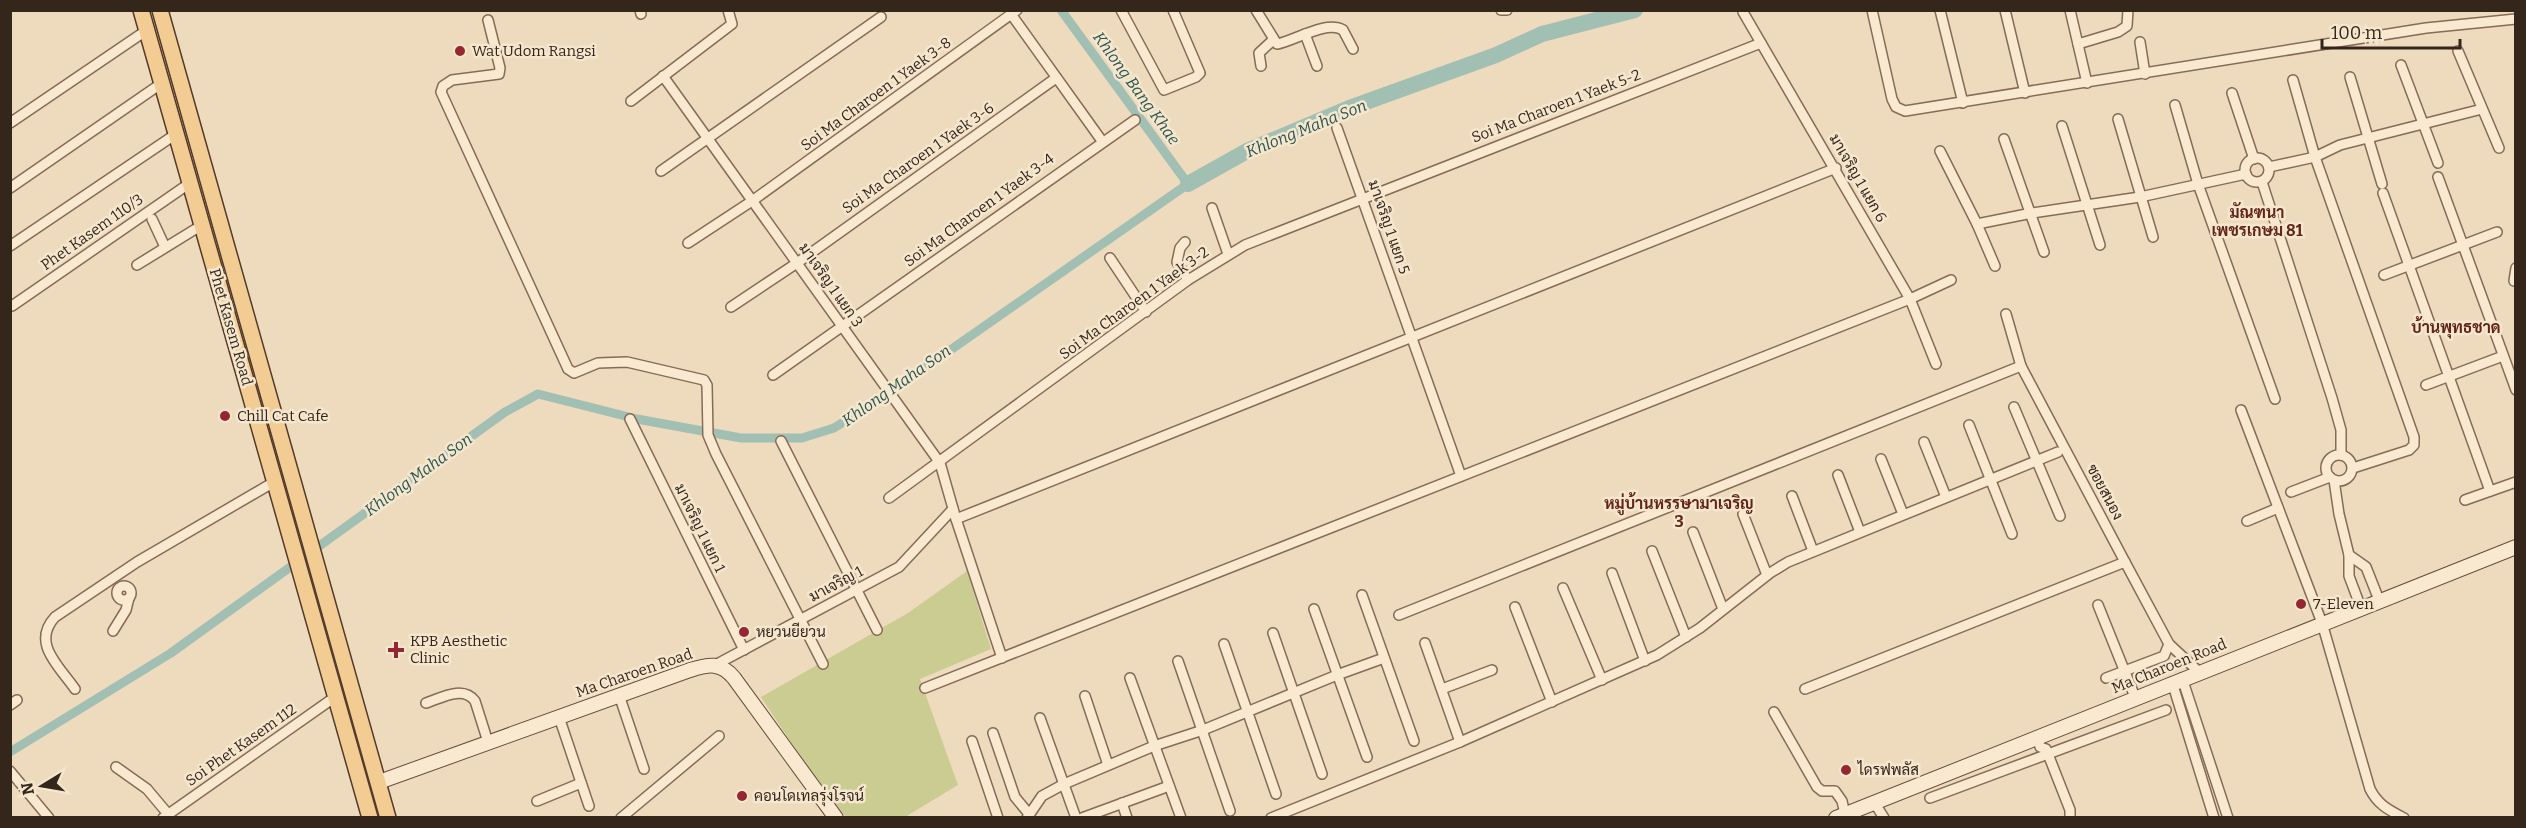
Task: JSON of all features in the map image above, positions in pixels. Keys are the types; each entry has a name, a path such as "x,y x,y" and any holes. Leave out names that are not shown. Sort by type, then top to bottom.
{"main road":[{"name":"Phet Kasem Road","path":"141,10 370,818"},
{"name":"Phet Kasem Road","path":"160,10 315,551 388,818"},
{"path":"190,183 208,176"},
{"name":"Ma Charoen Road","path":"1846,815 1874,802 2044,744 2135,697 2516,547"},
{"path":"717,664 727,669 735,678 836,818"},
{"name":"Ma Charoen Road","path":"379,782 618,695 690,670 717,664"},
{"path":"362,787 379,782"}],"street":[{"path":"631,101 732,24 729,10"},
{"path":"1122,10 1164,90 1196,77 1200,73 1173,10"},
{"path":"1256,10 1273,40 1279,44 1305,34 1328,28 1340,28 1353,49"},
{"path":"1501,10 1507,10"},
{"path":"1872,10 1892,99 1896,107 1905,111 2426,28 2516,19"},
{"path":"1940,10 1963,103"},
{"path":"2005,10 2025,93"},
{"path":"2070,10 2087,83"},
{"path":"2078,44 2118,32 2127,26 2128,10"},
{"path":"1014,12 1056,78 1102,141"},
{"name":"Soi Ma Charoen 1 Yaek 3-8","path":"688,243 752,201 1014,12"},
{"name":"มาเจริญ 1 แยก 6","path":"1743,12 1836,168 1910,299 1936,364"},
{"path":"661,171 881,17"},
{"path":"488,20 500,68 499,74 452,80 443,86 441,92 568,369 574,372 598,363 627,362 700,377 707,386 709,433 716,454 823,664"},
{"path":"10,123 147,30"},
{"path":"1305,34 1317,66"},
{"path":"1261,66 1259,53 1273,40"},
{"path":"2140,42 2145,74"},
{"name":"Soi Ma Charoen 1 Yaek 5-2","path":"1363,197 1761,43"},
{"path":"2458,51 2499,148"},
{"path":"2401,65 2438,162"},
{"name":"มาเจริญ 1 แยก 3","path":"663,76 940,463 1002,658"},
{"path":"2350,77 2367,138 2409,266 2490,491"},
{"name":"Soi Ma Charoen 1 Yaek 3-6","path":"731,307 797,263 1056,78"},
{"path":"2291,492 2332,478 2345,479 2353,468 2409,450 2414,444 2414,437 2315,157 2293,80"},
{"path":"10,188 162,83"},
{"path":"2232,93 2254,159"},
{"path":"2175,105 2198,184 2275,399"},
{"path":"2269,167 2315,157 2340,145 2482,109"},
{"path":"2118,119 2153,237"},
{"name":"Soi Ma Charoen 1 Yaek 3-4","path":"773,375 1102,141 1135,120"},
{"path":"2062,126 2100,245"},
{"name":"มาเจริญ 1 แยก 5","path":"1337,128 1461,476"},
{"path":"10,246 176,134"},
{"path":"2004,139 2044,252"},
{"path":"1940,151 1977,224 1995,266"},
{"path":"2254,159 2264,160 2269,167 2268,177 2262,182 2252,181 2246,174 2247,165 2254,159"},
{"path":"956,519 1836,168"},
{"path":"1977,224 2032,213 2140,197 2246,174"},
{"path":"2438,177 2516,390"},
{"path":"2262,182 2332,398 2341,430 2341,455"},
{"name":"Phet Kasem 110/3","path":"12,306 190,183"},
{"name":"Soi Ma Charoen 1 Yaek 3-2","path":"889,498 1188,280 1228,254 1363,197"},
{"path":"1212,208 1228,254"},
{"path":"152,219 165,247"},
{"path":"137,265 202,225"},
{"path":"2384,275 2497,232"},
{"path":"1185,242 1180,248 1177,262 1188,280"},
{"path":"1110,258 1146,312"},
{"path":"2514,281 2516,268"},
{"path":"925,688 1910,299 1951,280"},
{"name":"ซอยสนอง","path":"2006,314 2021,366 2124,562 2169,644 2198,671"},
{"path":"2426,385 2503,356"},
{"path":"1399,615 2021,366"},
{"path":"2014,407 2060,516"},
{"path":"2241,410 2322,623 2370,789 2375,800 2385,809 2404,818"},
{"name":"มาเจริญ 1 แยก 1","path":"630,419 744,650"},
{"path":"1969,426 2012,534"},
{"path":"781,441 877,630"},
{"path":"1924,442 1946,497"},
{"path":"1271,818 1460,742 1645,661 1686,637 1767,575 1788,562 2058,452"},
{"path":"2353,468 2350,461 2341,455 2331,457 2327,472 2332,478 2349,555 2349,576 2361,608"},
{"path":"1881,459 1903,514"},
{"path":"1838,475 1860,532"},
{"path":"75,688 45,645 43,636 46,627 55,617 120,574 274,482"},
{"path":"2465,500 2516,482"},
{"path":"1792,496 1813,551"},
{"path":"2247,521 2278,508"},
{"name":"มาเจริญ 1","path":"717,664 899,567 953,509"},
{"path":"1743,514 1767,575"},
{"path":"1693,532 1723,609"},
{"path":"1652,551 1686,637"},
{"path":"2349,555 2366,567 2379,600"},
{"path":"1805,688 2124,562"},
{"path":"1612,573 1645,661"},
{"path":"113,631 126,610 129,598 120,599 117,596 120,587 125,587 120,574"},
{"path":"1563,588 1602,680"},
{"path":"1362,595 1414,741"},
{"path":"2098,605 2135,697"},
{"path":"1515,607 1552,702"},
{"path":"1314,609 1367,757"},
{"path":"1273,633 1322,774"},
{"path":"1425,643 1460,742"},
{"path":"1224,644 1276,794"},
{"path":"2106,678 2164,656 2169,644"},
{"path":"993,733 1015,797 1028,816 1042,796 1064,784 1154,746 1203,730 1384,658"},
{"path":"1178,661 1230,811"},
{"path":"1442,689 1492,670"},
{"path":"1130,678 1181,818"},
{"path":"2177,680 2214,818"},
{"path":"2177,680 2228,818"},
{"path":"426,703 454,693 472,696 489,742"},
{"path":"618,695 644,769"},
{"path":"1085,696 1108,765"},
{"name":"Soi Phet Kasem 112","path":"166,816 335,697"},
{"path":"1930,798 2044,744 2166,710"},
{"path":"1774,712 1817,787 1822,791 1835,791 1842,801 1846,815"},
{"path":"559,717 589,806"},
{"path":"1040,717 1076,818"},
{"path":"621,818 719,736"},
{"path":"972,741 998,818"},
{"path":"2044,744 2074,817"},
{"path":"116,767 147,789 166,816"},
{"path":"10,771 49,818"},
{"path":"537,801 581,783"},
{"path":"1082,818 1169,786"},
{"path":"1874,802 1884,818"},
{"path":"1122,803 1127,818"}],"green space":[{"path":"967,571 991,649 920,679 958,785 905,817 846,817 814,777 761,697 908,613"}],"waterway":[{"name":"Khlong Maha Son","path":"10,752 171,653 505,412 538,394 637,419 741,438 802,438 834,428 886,395 1188,184 1061,10"},
{"name":"Khlong Maha Son","path":"1188,184 1247,151 1352,107 1496,55 1542,34 1635,10"}],"place":[{"name":"Wat Udom Rangsi","path":"460,51"},
{"name":"Chill Cat Cafe","path":"225,416"},
{"name":"7-Eleven","path":"2301,604"},
{"name":"หยวนยียวน","path":"744,632"},
{"name":"KPB Aesthetic Clinic","path":"396,650"},
{"name":"ไดรฟพลัส","path":"1846,770"},
{"name":"คอนโดเทลรุ่งโรจน์","path":"742,796"}],"district":[{"name":"มัณฑนา เพชรเกษม 81","path":"2257,221"},
{"name":"บ้านพุทธชาด","path":"2456,327"},
{"name":"หมู่บ้านหรรษามาเจริญ 3","path":"1679,512"}],"water label":[{"name":"Khlong Bang Khae","path":"1137,88"}]}
